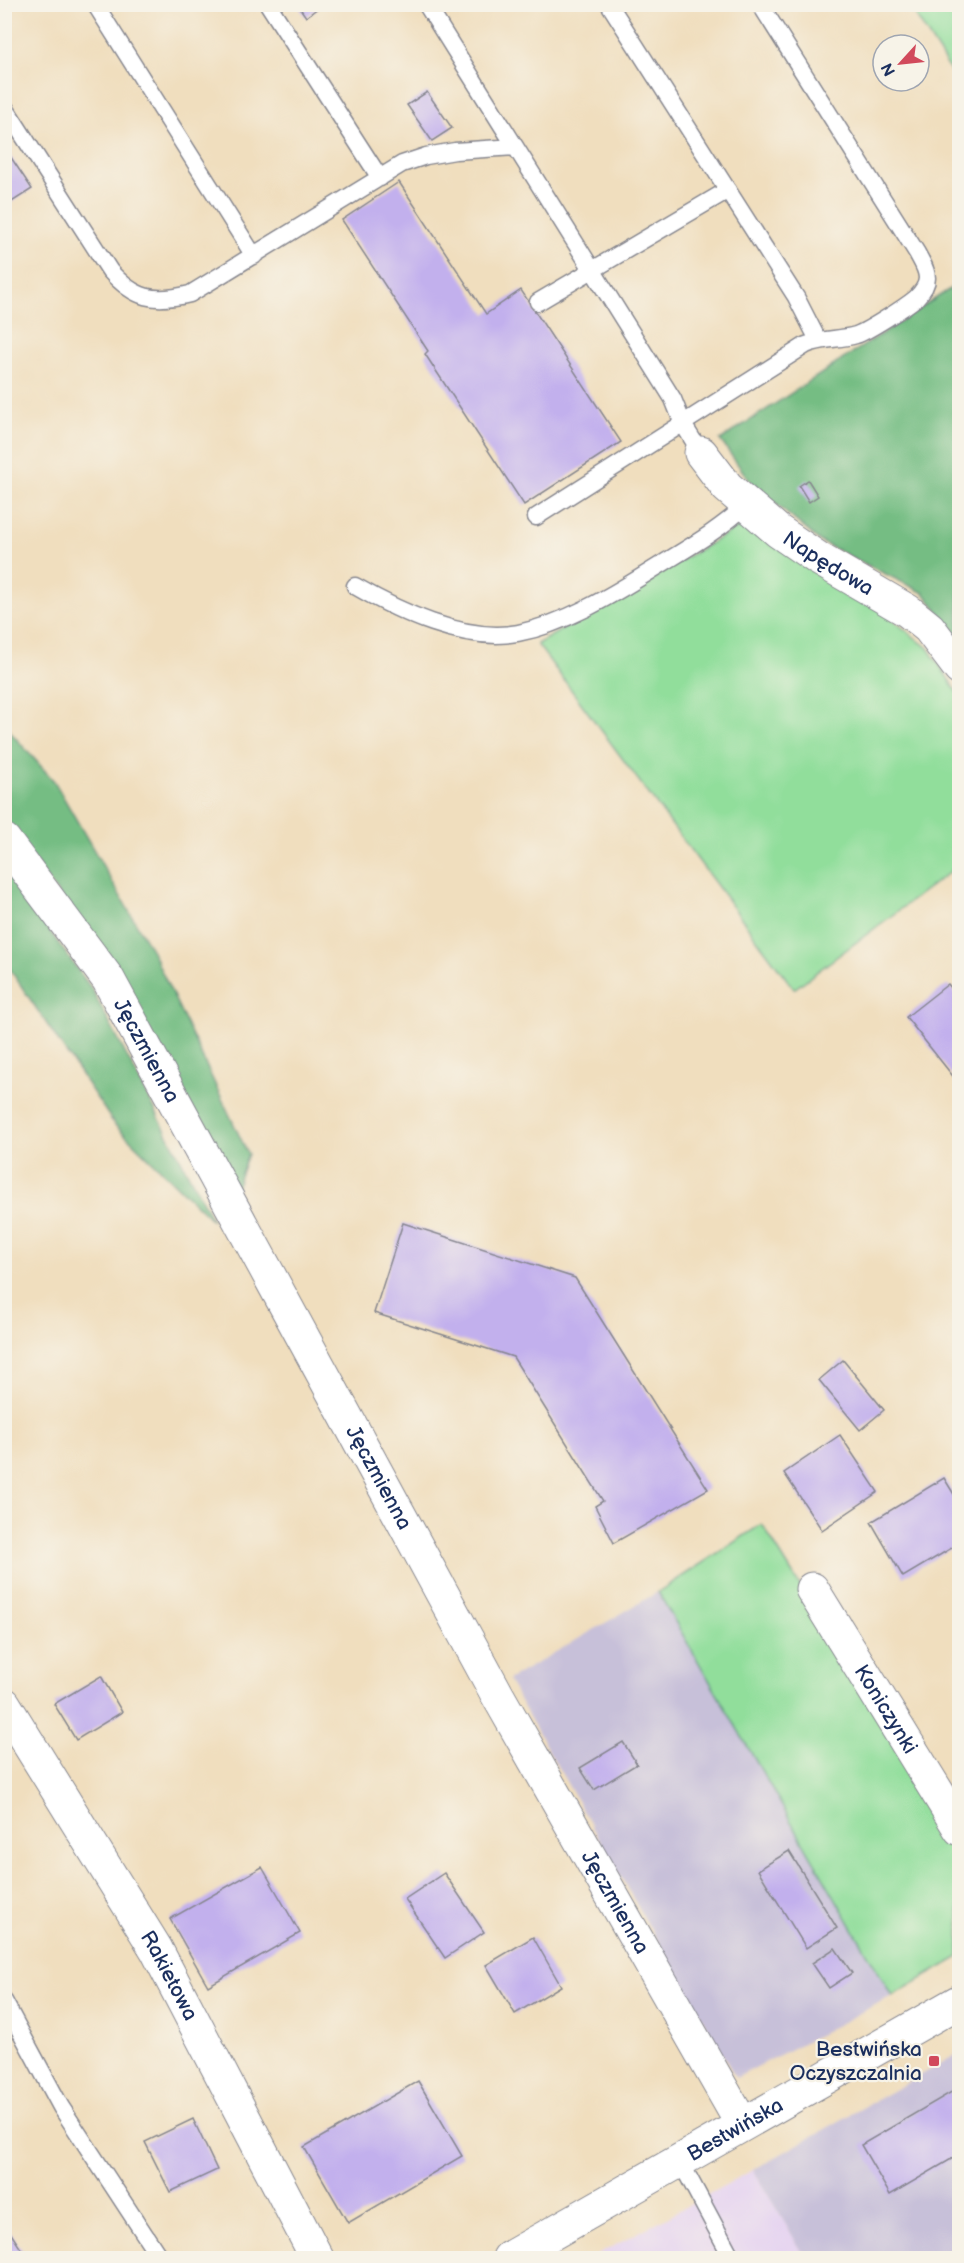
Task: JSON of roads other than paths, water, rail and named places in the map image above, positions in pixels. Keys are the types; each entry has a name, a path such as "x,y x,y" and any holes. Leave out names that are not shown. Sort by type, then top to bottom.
{"street":[{"name":"Napędowa","path":"701,453 727,487 778,531 819,559 908,611 929,628 960,669"},
{"name":"Jęczmienna","path":"4,840 108,979 498,1696 742,2124"},
{"name":"Koniczynki","path":"812,1589 960,1829"},
{"name":"Rakietowa","path":"4,1704 156,1949 317,2259"},
{"name":"Bestwińska","path":"509,2259 960,2001"}],"lane":[{"path":"95,4 254,256"},
{"path":"268,4 380,178"},
{"path":"426,4 673,399 701,453"},
{"path":"609,4 796,297 818,340"},
{"path":"536,517 806,345 818,340 838,339 858,334 916,298 924,288 927,279 926,268 760,4"},
{"path":"4,106 110,271 124,286 152,299 171,299 190,294 402,164 426,156 455,151 515,147"},
{"path":"538,302 728,190"},
{"path":"355,586 381,602 428,621 462,631 490,635 517,633 553,623 629,584 720,527 746,505"},
{"path":"4,2001 61,2107 160,2259"},
{"path":"680,2161 732,2259"}],"place":[{"name":"Bestwińska Oczyszczalnia","path":"934,2061"}]}
